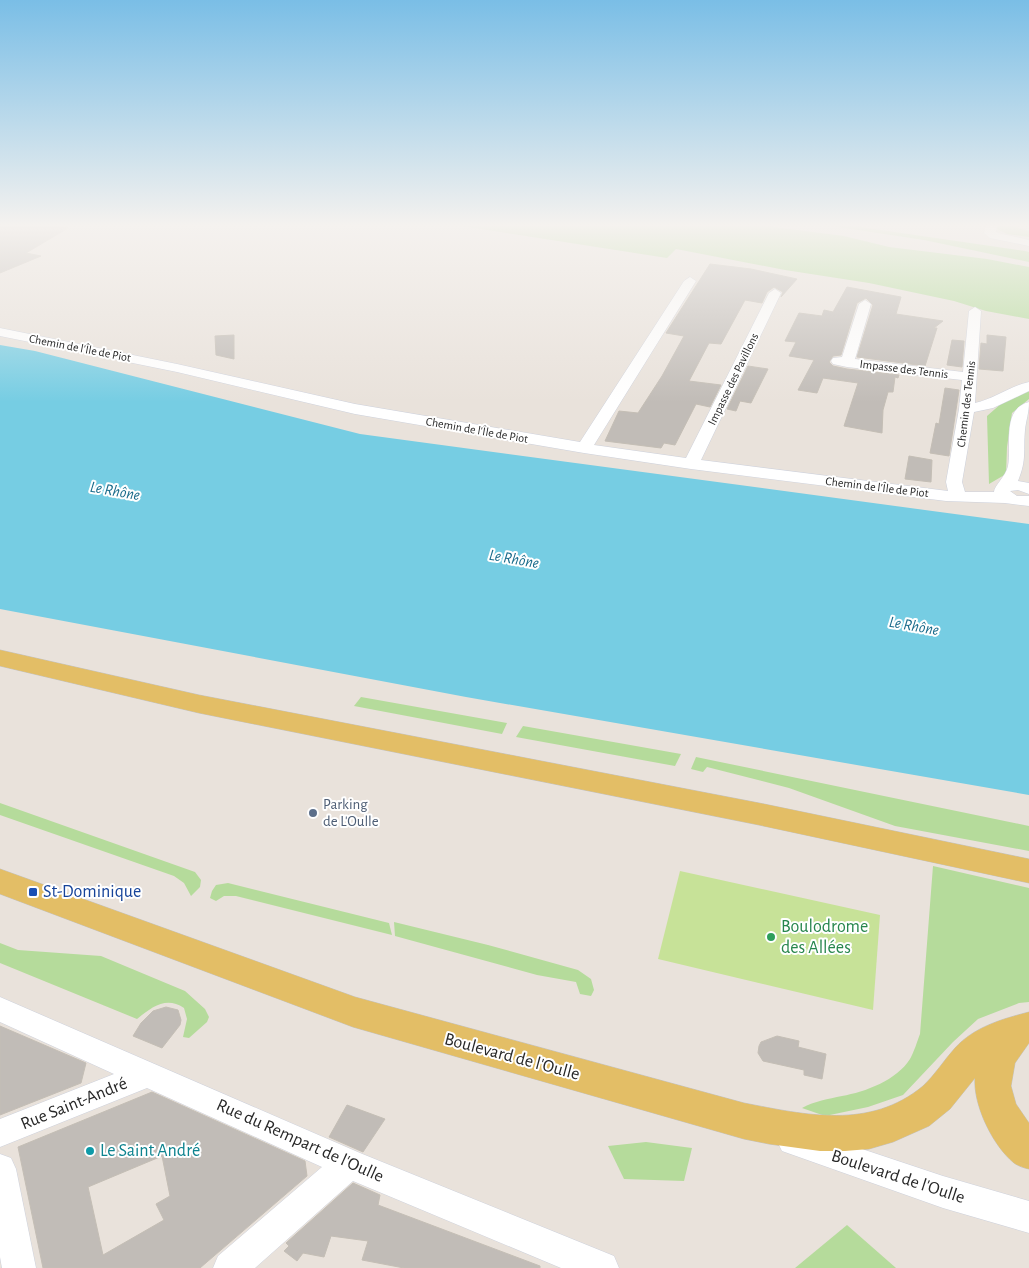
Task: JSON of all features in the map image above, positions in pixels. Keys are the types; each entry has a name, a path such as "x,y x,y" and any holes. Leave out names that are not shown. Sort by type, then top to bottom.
{"main road":[{"path":"0,658 199,704 769,816 1029,871"},
{"name":"Boulevard de l'Oulle","path":"0,880 353,1012 744,1121"},
{"path":"744,1121 797,1131 844,1134 872,1131 899,1123 937,1097 979,1048 1000,1037 1023,1029"},
{"path":"1023,1029 997,1059 994,1074 994,1091 997,1107 1003,1121 1029,1151"}],"street":[{"path":"584,448 689,283"},
{"name":"Impasse des Pavillons","path":"691,464 775,294"},
{"name":"Impasse des Tennis","path":"864,304 842,362 970,378"},
{"name":"Chemin des Tennis","path":"958,496 954,482 967,409 975,311"},
{"name":"Chemin de l'Île de Piot","path":"0,332 167,366 355,409 584,448 691,464 958,496 1020,494"},
{"path":"967,409 988,404 1029,386"},
{"path":"1020,494 1016,468 1019,422 1024,410 1029,407"},
{"name":"Rue du Rempart de l'Oulle","path":"0,1009 349,1164 602,1268"},
{"name":"Rue Saint-André","path":"0,1133 148,1074"},
{"name":"Boulevard de l'Oulle","path":"744,1121 814,1150 943,1192 1029,1217"},
{"path":"230,1268 349,1164"},
{"path":"0,1169 19,1268"}],"green space":[{"path":"870,283 1029,283 1029,319 986,311 954,301"},
{"path":"1029,389 1029,399 1012,413 1007,447 1006,474 989,484 987,416 1010,396"},
{"path":"361,697 507,723 502,734 354,706"},
{"path":"523,726 681,754 675,766 516,737"},
{"path":"696,757 1029,826 1029,851 895,826 789,788 707,767 703,772 691,769"},
{"path":"0,803 195,872 201,880 200,887 191,896 184,883 174,876 0,815"},
{"path":"933,866 1029,888 1029,1002 1019,1003 978,1019 953,1042 903,1095 868,1107 825,1116 802,1108 822,1100 851,1094 880,1084 897,1073 910,1059 920,1034"},
{"name":"Boulodrome des Allées","path":"680,871 880,915 873,1010 658,959"},
{"path":"228,883 389,923 392,935 236,896 224,896 216,901 210,898 216,885"},
{"path":"394,922 578,970 591,979 594,990 591,996 580,994 576,982 537,975 395,936"},
{"path":"0,943 18,950 101,956 185,991 205,1009 209,1017 207,1022 189,1038 183,1037 187,1019 184,1008 171,1003 159,1004 137,1019 0,963"},
{"path":"646,1142 692,1148 684,1181 624,1179 608,1146"},
{"path":"847,1225 896,1268 795,1268"}],"water":[{"name":"Le Rhône","path":"0,345 35,351 360,434 1029,524 1029,795 466,697 0,609"}],"building":[{"path":"698,283 793,283 781,297 783,292 774,287 767,292 762,303 745,300 721,344 709,343 689,381 721,385 710,407 696,404 675,445 664,443 661,448 605,441 619,411 638,413 662,376 684,336 666,333"},
{"path":"847,287 901,297 896,314 943,321 934,328 937,328 925,366 857,357 873,305 866,298 857,303 841,355 833,356 829,362 833,366 847,369 899,375 898,378 895,377 893,392 888,392 883,410 882,433 844,426 858,383 823,378 817,393 798,390 814,360 789,356 796,342 785,341 799,313 822,316 824,310 833,312"},
{"path":"234,335 234,359 216,355 215,336"},
{"path":"987,335 1006,337 1003,371 979,369 981,343 987,344"},
{"path":"952,340 964,341 962,367 947,365"},
{"path":"748,366 768,369 751,403 740,401 736,411 727,409"},
{"path":"945,388 959,390 949,456 930,453 936,423 939,424"},
{"path":"909,456 932,460 931,482 905,479"},
{"path":"166,1007 178,1010 181,1020 180,1025 162,1048 133,1036 141,1023 153,1011"},
{"path":"0,1026 86,1063 81,1083 0,1115"},
{"path":"777,1036 799,1041 798,1047 826,1054 822,1079 804,1075 804,1070 763,1061 758,1053 761,1042"},
{"path":"152,1092 305,1161 307,1176 200,1268 43,1268 18,1147","holes":["162,1156 170,1196 156,1204 164,1220 103,1255 88,1187"]},
{"path":"347,1105 385,1119 363,1152 329,1137"},
{"path":"353,1183 380,1195 378,1205 540,1266 540,1268 404,1268 362,1260 368,1241 331,1236 324,1257 303,1253 297,1261 284,1251 289,1246 286,1243"}],"place":[{"name":"Parking de L'Oulle","path":"313,813"},
{"name":"St-Dominique","path":"33,892"},
{"name":"Boulodrome des Allées","path":"771,937"},
{"name":"Le Saint André","path":"90,1151"}]}
